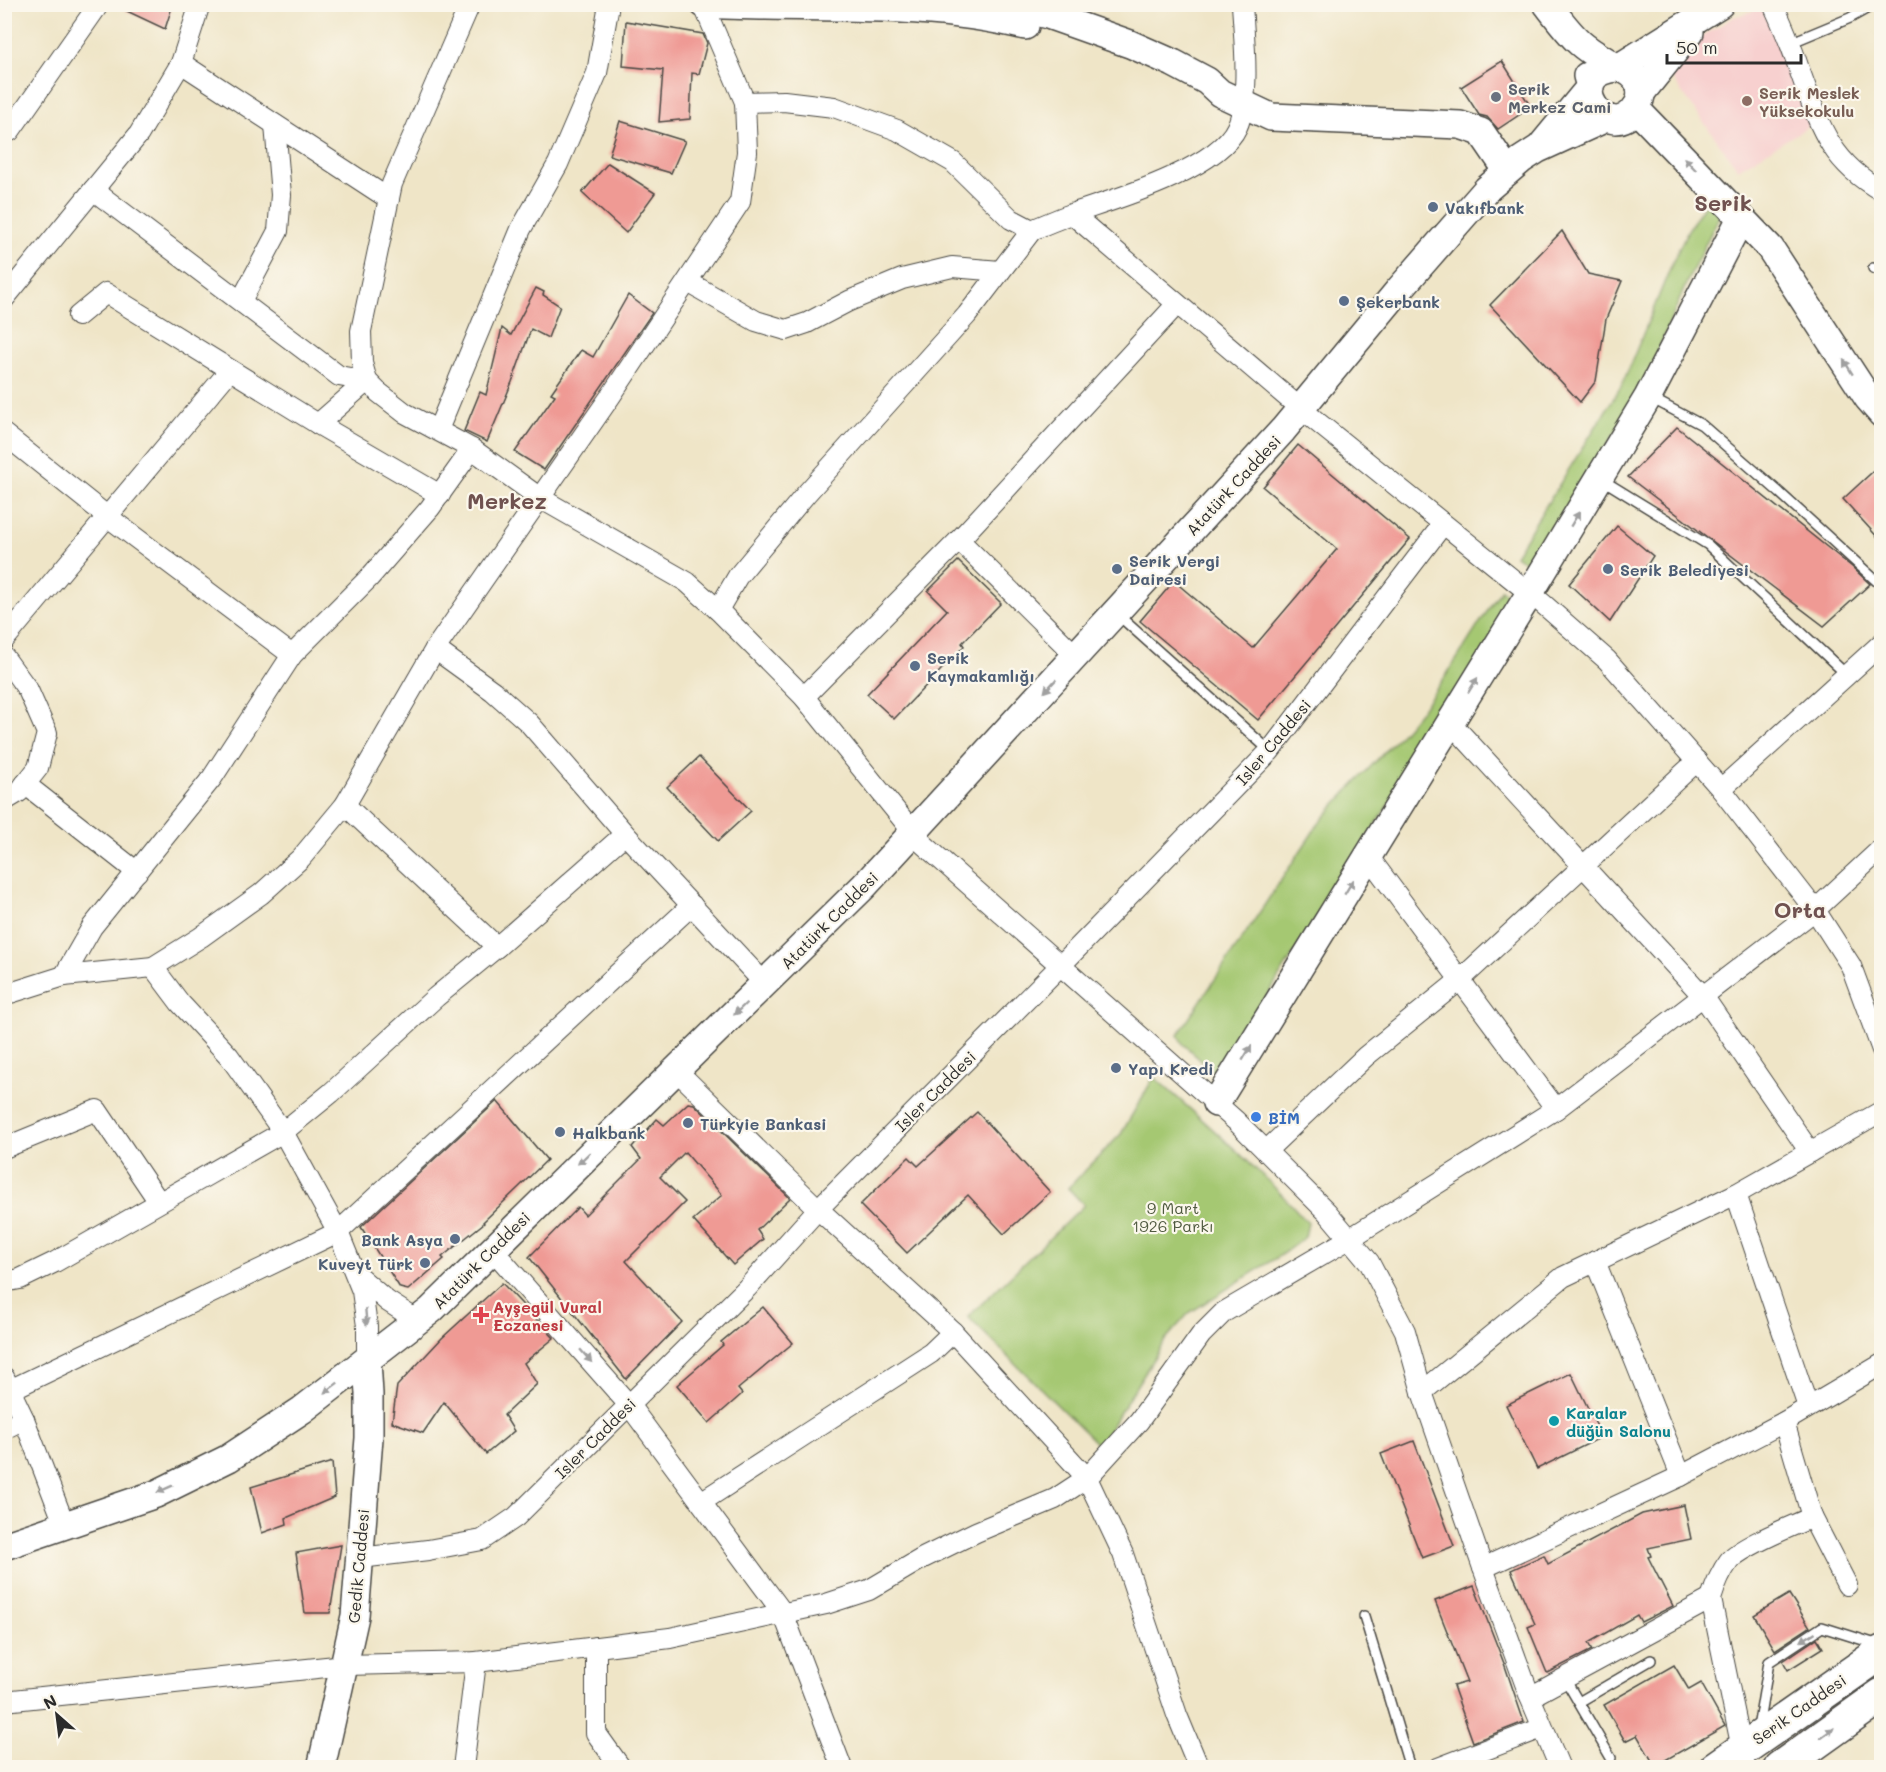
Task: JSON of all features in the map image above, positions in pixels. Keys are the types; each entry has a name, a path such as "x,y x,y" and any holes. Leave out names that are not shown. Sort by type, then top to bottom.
{"highway":[{"name":"Serik Caddesi","path":"1738,1752 1881,1652"},
{"path":"1780,1767 1881,1695"}],"main road":[{"path":"703,4 760,8 970,9 1079,41 1170,77 1198,92 1232,98"},
{"path":"1002,4 1048,15 1130,44 1207,81 1232,98 1271,117 1460,125 1481,132 1508,171"},
{"path":"1547,4 1580,43 1634,76 1639,84 1638,101 1770,248 1868,398 1881,414"},
{"path":"1580,43 1592,106 1606,118 1623,118 1712,10"},
{"path":"1590,87 1600,72 1618,68 1712,10"},
{"name":"Atatürk Caddesi","path":"1538,149 1590,87"},
{"name":"Atatürk Caddesi","path":"4,1546 156,1494 229,1458 302,1410 418,1321 864,886 1077,657 1301,409 1487,189 1538,149 1606,118"},
{"path":"1216,1103 1600,478 1648,397 1741,218"},
{"name":"Gedik Caddesi","path":"321,1767 355,1616 369,1438 367,1361"}],"street":[{"path":"4,123 10,131 99,4"},
{"path":"4,299 139,134 181,63 200,4"},
{"path":"470,4 392,184 361,331 362,363 368,381 405,413 472,449 540,498 687,582 804,697 921,842 1216,1103 1327,1212 1369,1262 1405,1331 1422,1392 1483,1568 1530,1697 1560,1767"},
{"path":"438,430 521,229 558,164 597,73 609,4"},
{"path":"4,995 64,976 153,967 201,938 261,894 301,858 345,805 435,649 688,282 740,202 747,152 745,102 703,4"},
{"path":"718,610 738,576 806,494 967,315 1032,230 1071,214 1113,201 1187,170 1220,149 1237,129 1232,98 1245,49 1242,4"},
{"path":"1773,4 1790,43 1817,121 1829,144 1847,166 1867,183 1881,191"},
{"path":"181,63 388,199"},
{"path":"745,102 784,101 834,107 897,130 953,162 1011,219 1032,230"},
{"path":"241,301 278,231 281,195 275,125"},
{"path":"93,190 339,376 368,381"},
{"path":"1071,214 1301,409 1530,593 1607,660 1721,789 1815,910 1851,966 1881,1050"},
{"path":"688,282 756,321 786,330 807,323 849,301 902,279 952,267 1000,271"},
{"path":"78,316 106,293 318,424 440,495"},
{"path":"804,697 959,540 1177,304"},
{"path":"4,640 230,370"},
{"path":"318,424 368,381"},
{"path":"4,434 108,517 291,656"},
{"path":"64,976 93,927 212,778 291,656 369,578 440,495 472,449"},
{"name":"Isler Caddesi","path":"360,1558 428,1550 482,1540 516,1517 747,1288 818,1209 1270,751 1443,524"},
{"path":"959,540 1077,657"},
{"path":"1721,789 1881,643"},
{"path":"435,649 493,691 529,723 625,834 765,984"},
{"path":"4,657 28,690 47,733 38,768 19,792 4,801"},
{"path":"1450,722 1703,996 1810,1152"},
{"path":"1266,1150 1366,1056 1460,980 1696,761"},
{"path":"25,784 136,872"},
{"path":"345,805 496,947"},
{"path":"4,1282 20,1279 55,1262 283,1132 331,1093 436,997 625,834"},
{"path":"4,1701 345,1665 476,1662 670,1638 826,1604 869,1590 923,1558 976,1532 1054,1499 1087,1478 1139,1421 1201,1335 1224,1312 1349,1239 1556,1109 1815,910 1881,848"},
{"path":"1368,856 1556,1109"},
{"path":"65,1526 8,1383 338,1232 692,905"},
{"path":"153,967 180,1003 228,1056 283,1132 338,1232 357,1275 365,1308 367,1361"},
{"path":"676,1070 818,1209 953,1332 1087,1478 1123,1554 1177,1715 1199,1767"},
{"path":"4,1148 97,1110 159,1202"},
{"path":"1422,1392 1563,1277 1737,1194 1881,1111"},
{"path":"1737,1194 1808,1407"},
{"path":"492,1249 629,1405 783,1613 842,1767"},
{"path":"1595,1261 1682,1476"},
{"path":"357,1275 387,1301 418,1321"},
{"path":"701,1502 931,1353 953,1332"},
{"path":"1483,1568 1682,1476 1784,1422 1881,1364"},
{"path":"4,1429 24,1419"},
{"path":"1784,1422 1812,1517 1847,1585"},
{"path":"1738,1752 1711,1599 1717,1581 1731,1559 1764,1539 1812,1517"},
{"path":"1530,1697 1711,1599"},
{"path":"596,1647 596,1733 621,1767"},
{"path":"463,1767 476,1662"},
{"path":"1438,1767 1542,1728"}],"lane":[{"path":"1790,43 1850,18 1875,4"},
{"path":"1648,397 1702,425 1881,586"},
{"path":"1600,478 1708,545 1847,675"},
{"path":"1115,613 1270,751"},
{"path":"1364,1616 1410,1767"},
{"path":"1738,1752 1768,1662 1822,1627 1881,1646"},
{"path":"1579,1702 1652,1660"},
{"path":"1565,1679 1611,1758"}],"shaded area":[{"name":"Serik Meslek Yüksekokulu","path":"1762,8 1802,76 1811,125 1738,169 1667,72 1677,52 1734,17"}],"green space":[{"path":"1705,204 1721,212 1687,282 1642,389 1532,567 1515,555 1622,385 1674,259 1688,230"},
{"path":"1501,590 1517,601 1217,1075 1183,1044 1178,1035 1317,826 1425,705"},
{"name":"9 Mart 1926 Parkı","path":"1154,1077 1253,1166 1308,1223 1305,1237 1284,1253 1189,1313 1165,1340 1099,1446 968,1317 1084,1205 1068,1188 1121,1134"}],"building":[{"path":"112,4 173,4 165,29"},
{"path":"626,21 703,34 707,43 699,74 692,73 690,119 659,122 663,70 623,66"},
{"name":"Serik Merkez Cami","path":"1502,61 1531,107 1498,129 1487,117 1479,115 1461,87"},
{"path":"620,121 685,141 671,173 609,155"},
{"path":"608,163 655,193 626,233 582,193"},
{"path":"1562,231 1588,274 1622,281 1606,319 1596,381 1580,402 1490,305"},
{"path":"536,288 560,306 548,338 531,329 487,442 464,431 480,392 486,395 502,328 511,335"},
{"path":"628,295 652,313 544,470 515,452 555,395 551,393 581,350 593,357"},
{"path":"1677,427 1852,567 1870,584 1824,626 1628,477"},
{"path":"1298,445 1410,539 1258,720 1140,621 1174,581 1253,648 1337,549 1263,487"},
{"path":"1881,464 1881,541 1843,499"},
{"path":"1617,526 1653,556 1610,622 1569,584"},
{"path":"958,561 1001,603 962,643 964,646 894,719 867,694 947,610 928,591"},
{"path":"699,757 751,811 718,841 667,787"},
{"path":"497,1101 547,1160 484,1223 442,1257 444,1259 408,1290 400,1288 361,1227"},
{"path":"688,1103 694,1104 790,1198 757,1230 763,1239 733,1265 693,1220 722,1195 685,1152 660,1177 685,1202 626,1261 682,1322 626,1379 529,1257 578,1207 585,1215 641,1159 632,1147 657,1119 664,1125"},
{"path":"977,1112 1050,1192 1004,1234 968,1195 907,1253 860,1205 909,1157 918,1166"},
{"path":"502,1283 554,1338 524,1363 537,1384 504,1415 514,1431 486,1454 444,1402 423,1433 392,1422 397,1386 442,1338"},
{"path":"763,1307 793,1343 738,1389 742,1394 709,1423 677,1385 723,1345 721,1342"},
{"name":"Karalar düğün Salonu","path":"1571,1373 1602,1437 1537,1469 1506,1405"},
{"path":"1414,1441 1454,1546 1422,1558 1381,1454"},
{"path":"332,1462 335,1497 286,1518 287,1524 262,1533 251,1487"},
{"path":"1684,1505 1691,1539 1648,1548 1651,1556 1648,1557 1673,1606 1641,1622 1637,1615 1588,1643 1592,1650 1547,1673 1528,1627 1535,1624 1511,1570 1544,1555 1548,1564 1642,1514"},
{"path":"341,1545 330,1613 305,1613 296,1553"},
{"path":"1474,1586 1524,1722 1473,1742 1453,1686 1467,1682 1435,1601"},
{"path":"1789,1594 1810,1627 1775,1650 1754,1615"},
{"path":"1817,1638 1823,1648 1788,1670 1783,1661"},
{"path":"1674,1665 1689,1690 1701,1683 1725,1726 1655,1766 1637,1735 1625,1741 1604,1705"}],"place":[{"name":"Serik Merkez Cami","path":"1496,97"},
{"name":"Serik Meslek Yüksekokulu","path":"1747,101"},
{"name":"Vakıfbank","path":"1433,207"},
{"name":"Şekerbank","path":"1344,301"},
{"name":"Serik Vergi Dairesi","path":"1117,569"},
{"name":"Serik Belediyesi","path":"1608,569"},
{"name":"Serik Kaymakamlığı","path":"915,666"},
{"name":"Yapı Kredi","path":"1116,1068"},
{"name":"BİM","path":"1256,1117"},
{"name":"Türkyie Bankasi","path":"688,1123"},
{"name":"Halkbank","path":"560,1132"},
{"name":"Bank Asya","path":"455,1239"},
{"name":"Kuveyt Türk","path":"425,1263"},
{"name":"Ayşegül Vural Eczanesi","path":"481,1315"},
{"name":"Karalar düğün Salonu","path":"1554,1421"}],"district":[{"name":"Serik","path":"1723,202"},
{"name":"Merkez","path":"507,500"},
{"name":"Orta","path":"1800,909"}]}
